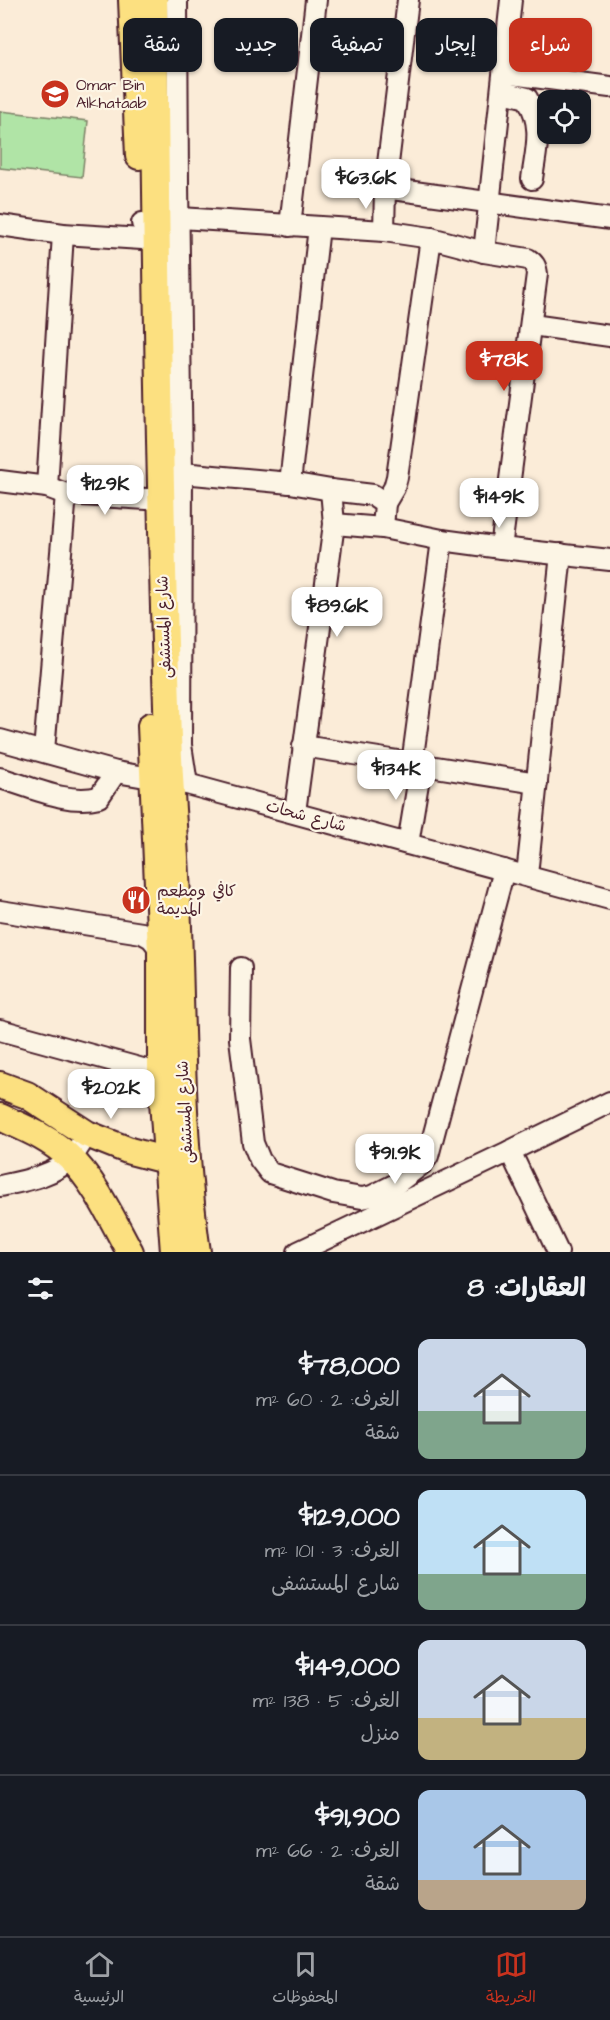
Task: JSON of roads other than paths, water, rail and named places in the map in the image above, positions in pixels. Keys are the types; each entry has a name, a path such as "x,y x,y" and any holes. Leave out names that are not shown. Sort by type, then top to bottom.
{"main road":[{"name":"شارع المستشفى","path":"132,0 155,226 147,500 170,781"},
{"name":"شارع المستشفى","path":"154,0 155,226 162,558 170,781 170,957 161,1074 165,1160 174,1252"},
{"name":"شارع المستشفى","path":"170,957 197,1252"},
{"path":"0,1085 27,1095 87,1134 130,1151 165,1160 190,1191"},
{"path":"0,1117 39,1135 71,1158 95,1190 130,1252"}],"street":[{"path":"170,781 181,745 182,473 155,226 178,183 177,0"},
{"path":"290,226 315,0"},
{"path":"384,231 385,188 408,0"},
{"path":"484,252 511,0"},
{"path":"503,83 610,87"},
{"path":"503,83 527,98 539,124 532,179"},
{"path":"385,188 610,219"},
{"path":"0,225 63,234 155,226 290,226 384,231 431,238 484,252 528,258 536,266 537,274 501,548"},
{"path":"290,483 319,227"},
{"path":"46,488 63,234"},
{"path":"383,528 385,503 394,488 397,477 431,238"},
{"path":"532,325 610,336"},
{"path":"182,473 290,483 373,495 385,503"},
{"path":"0,480 66,494 147,500"},
{"path":"295,812 334,524 331,490"},
{"path":"44,751 66,494"},
{"path":"334,524 383,528 442,540 610,560"},
{"path":"408,844 442,540"},
{"path":"527,875 561,554"},
{"name":"شارع شحات","path":"0,740 116,772 170,781 295,812 610,899"},
{"path":"303,746 537,783"},
{"path":"0,778 71,799 87,800 99,797 116,772"},
{"path":"241,968 240,1039 253,1143 261,1160 270,1173 333,1192 362,1198 372,1196 396,1184 422,1164 428,1156 504,870"},
{"path":"0,911 142,933 170,957"},
{"path":"0,1030 73,1048 161,1074"},
{"path":"302,1251 610,1102"},
{"path":"0,1186 29,1180 46,1173 71,1158 87,1134"},
{"path":"510,1151 558,1252"}],"place":[{"name":"Omar Bin Alkhataab","path":"55,94"},
{"name":"كافي ومطعم المديمة","path":"136,900"}]}
